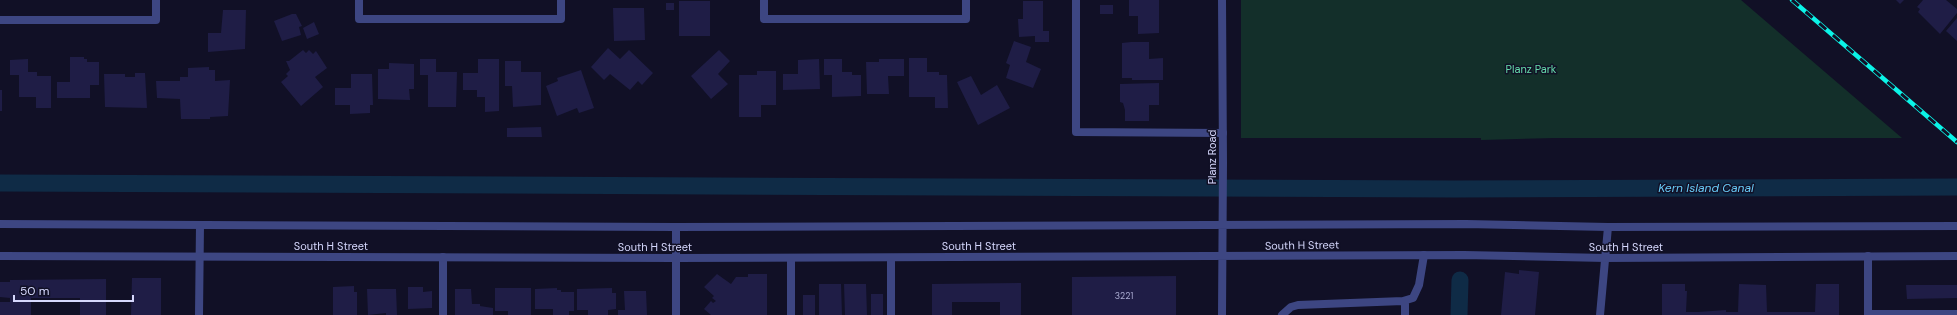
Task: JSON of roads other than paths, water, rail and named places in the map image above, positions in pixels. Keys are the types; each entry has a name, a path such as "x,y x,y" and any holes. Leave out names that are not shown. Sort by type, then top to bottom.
{"street":[{"path":"0,20 156,20 156,0"},
{"path":"359,0 359,19 561,19 561,0"},
{"path":"764,0 764,19 966,19 966,0"},
{"path":"1076,0 1076,132 1223,133"},
{"name":"Planz Road","path":"1222,0 1222,315"},
{"name":"South H Street","path":"0,224 676,227 1466,224 1608,227 1957,226"},
{"path":"200,225 200,315"},
{"path":"676,227 676,315"},
{"path":"1600,315 1608,227"},
{"path":"1282,315 1291,307 1298,305 1406,300 1413,298 1419,285 1424,255"},
{"name":"South H Street","path":"0,256 676,258 1424,255 1606,258 1957,256"},
{"path":"1868,256 1868,314 1957,314"},
{"path":"443,257 443,315"},
{"path":"791,258 791,315"},
{"path":"891,258 891,315"},
{"path":"1405,315 1406,300"}],"waterway":[{"name":"Kern Island Canal","path":"0,183 1455,189 1957,187"},
{"path":"1459,315 1460,280"}],"railway":[{"path":"1792,0 1957,142"}],"park label":[{"name":"Planz Park","path":"1531,69"}]}
